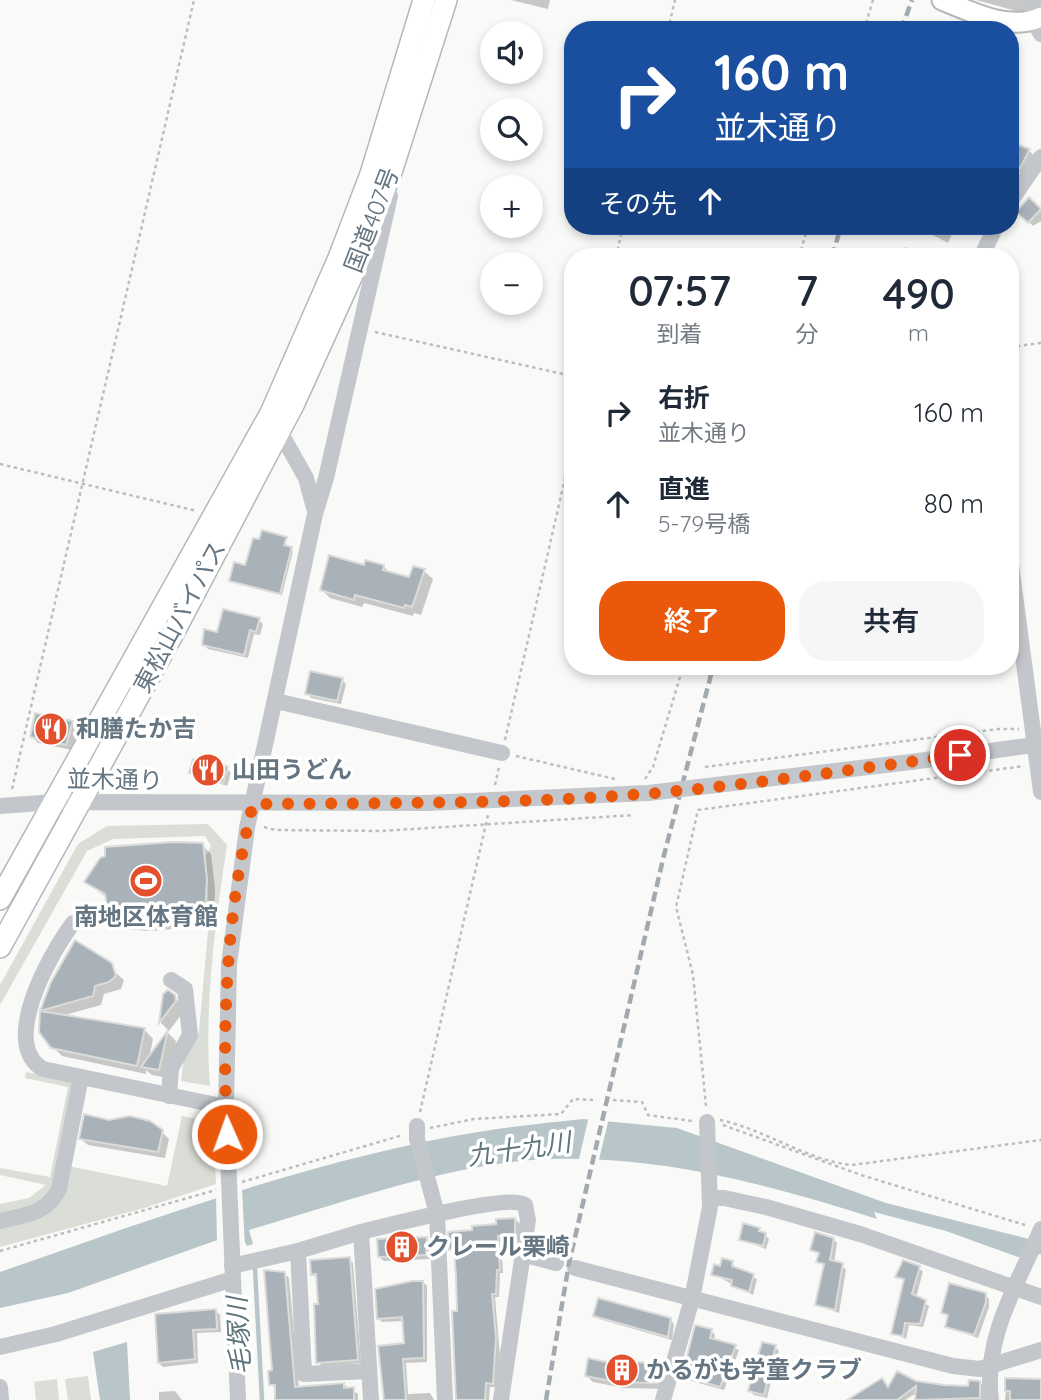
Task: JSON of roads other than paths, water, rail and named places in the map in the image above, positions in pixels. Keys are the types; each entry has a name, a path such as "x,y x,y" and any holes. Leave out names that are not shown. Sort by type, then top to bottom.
{"highway":[{"name":"国道407号","path":"275,423 371,174 424,0"},
{"name":"国道407号","path":"275,423 353,273 392,169 446,0"},
{"name":"東松山バイパス","path":"0,900 213,517 275,423"},
{"name":"東松山バイパス","path":"0,947 79,803 275,423"}],"main road":[{"path":"942,0 989,19 1009,21"},
{"path":"1019,22 1038,24"}],"street":[{"path":"1033,0 1038,24"},
{"path":"1019,189 1041,157"},
{"path":"238,1400 226,1107 229,964 245,841 315,514 389,201 392,169"},
{"path":"275,423 306,478 312,493 315,514"},
{"path":"1019,622 1041,792"},
{"path":"275,701 502,753"},
{"name":"並木通り","path":"4,806 54,802 427,803 648,793 1036,746"},
{"path":"73,923 34,975 17,1016 13,1033 16,1050 32,1065 226,1107"},
{"path":"169,1096 171,1068 190,1035 185,989 171,980"},
{"path":"0,1221 30,1214 54,1199 59,1189 81,1077"},
{"path":"665,1395 692,1300 711,1195 707,1123"},
{"path":"418,1131 435,1207 445,1400"},
{"path":"711,1195 860,1234 1015,1284 1041,1297"},
{"path":"0,1347 56,1334 233,1267 298,1251 435,1207 520,1202 528,1211 501,1400"},
{"path":"991,1400 992,1364 1004,1308 1036,1229"},
{"path":"361,1232 371,1400"},
{"path":"298,1251 304,1374 369,1371"},
{"path":"522,1254 556,1263"},
{"path":"575,1268 953,1366 980,1369 1041,1350"},
{"path":"0,1387 1,1400"}],"water":[{"name":"九十九川","path":"583,1119 677,1128 886,1203 1041,1242 1041,1254 1018,1257 946,1231 874,1212 877,1219 756,1184 674,1167 591,1159 549,1159 474,1168 398,1186 249,1230 253,1244 247,1246 240,1232 68,1293 0,1308 0,1272 176,1211 357,1157 418,1143 491,1130"},
{"path":"127,1342 130,1400 100,1400 93,1352"}],"waterway":[{"name":"毛塚川","path":"255,1269 262,1400"}],"railway":[{"path":"904,21 912,0"},
{"path":"835,248 838,235"},
{"path":"546,1400 569,1263 664,855 711,675"}],"place":[{"name":"和膳たか吉","path":"51,729"},
{"name":"山田うどん","path":"208,770"},
{"name":"南地区体育館","path":"146,881"},
{"name":"クレール栗崎","path":"402,1247"},
{"name":"かるがも学童クラブ","path":"622,1370"}]}
